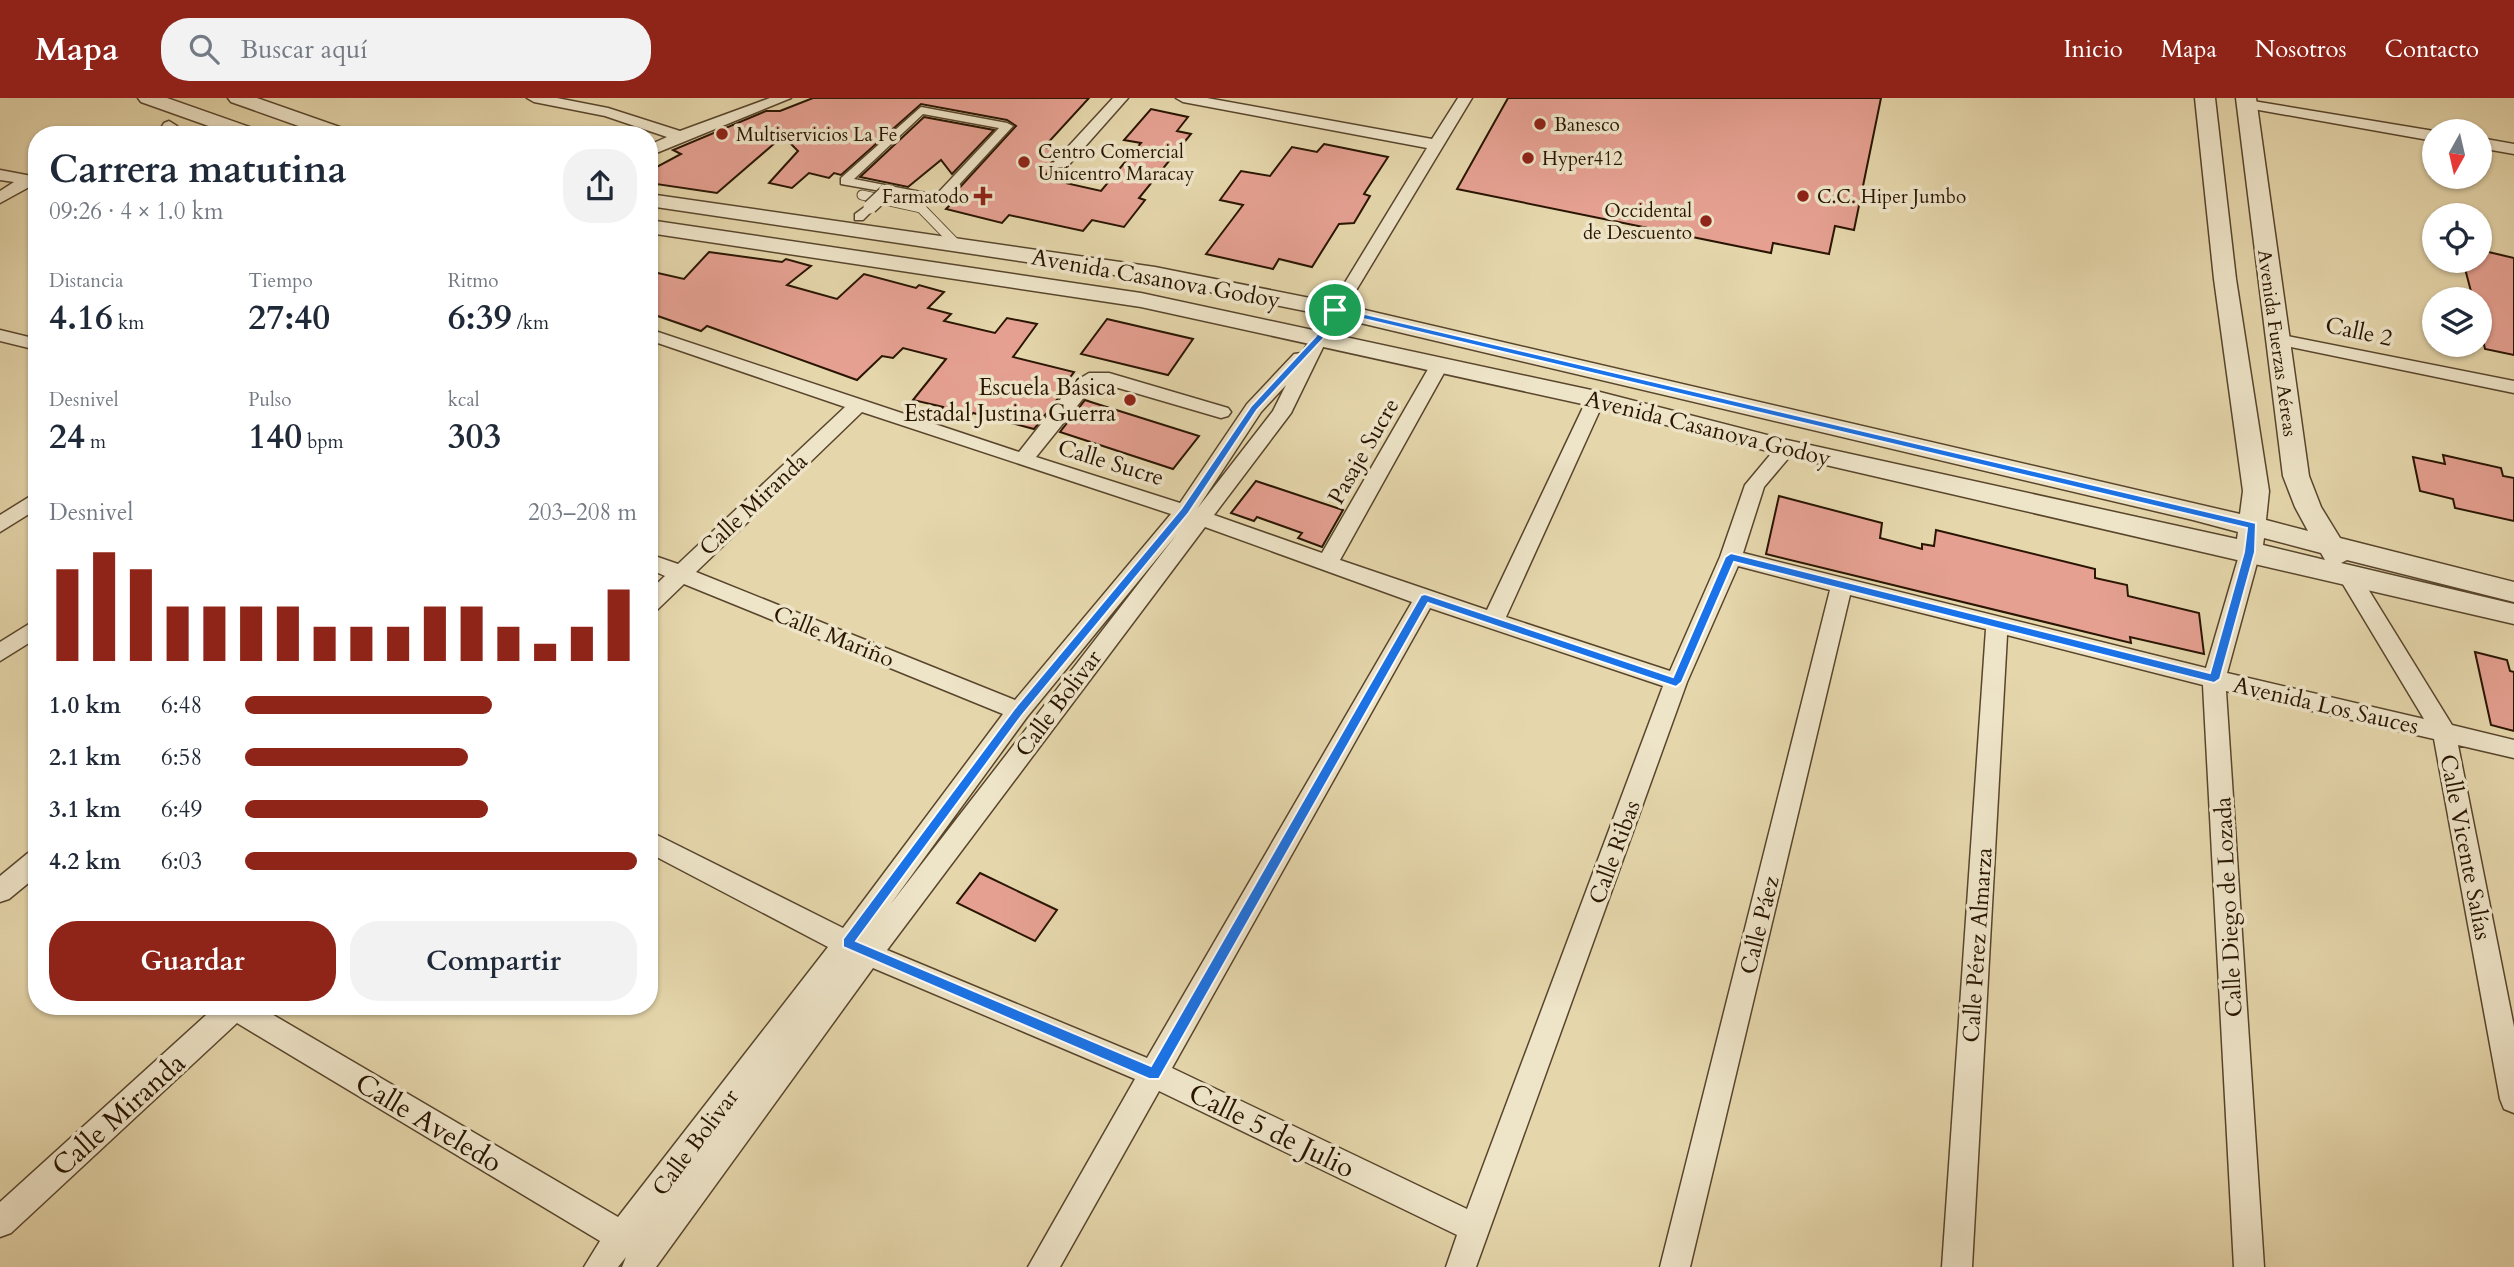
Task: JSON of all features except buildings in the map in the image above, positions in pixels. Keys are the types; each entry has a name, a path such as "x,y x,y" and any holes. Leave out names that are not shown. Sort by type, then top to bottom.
{"street":[{"path":"148,98 228,126"},
{"path":"237,98 318,126"},
{"path":"534,98 608,112 650,126"},
{"path":"658,147 784,98"},
{"path":"1061,164 1121,98"},
{"path":"1183,98 1437,145"},
{"name":"Calle Bolivar","path":"637,1267 1019,711 1281,412 1319,337 1465,98"},
{"name":"Avenida Fuerzas Aéreas","path":"2203,98 2225,279 2256,491 2251,539"},
{"path":"2246,101 2422,134"},
{"name":"Avenida Fuerzas Aéreas","path":"2246,101 2296,476 2308,507 2349,576"},
{"path":"921,110 1007,126 939,199 888,190 845,181 921,110"},
{"path":"658,129 680,136"},
{"path":"2492,146 2514,149"},
{"path":"0,175 28,180"},
{"path":"0,198 28,184"},
{"path":"859,217 888,190"},
{"name":"Avenida Casanova Godoy","path":"658,201 1155,274 1335,310 2251,539 2349,576 2514,614"},
{"name":"Avenida Casanova Godoy","path":"658,227 1141,300 1595,399 1787,448 2251,539 2329,544 2456,580 2514,592"},
{"path":"0,335 28,343"},
{"name":"Calle Sucre","path":"658,337 1192,514 1425,598 1676,682"},
{"name":"Calle 2","path":"2277,339 2514,387"},
{"name":"Pasaje Sucre","path":"1328,562 1440,364"},
{"path":"1023,460 1089,379 1109,379 1221,412"},
{"path":"1493,621 1595,399"},
{"name":"Calle Miranda","path":"658,595 858,405"},
{"name":"Calle Ribas","path":"1461,1267 1676,682 1731,557 1755,485 1787,448"},
{"path":"0,525 28,505"},
{"name":"Calle Bolivar","path":"599,1267 858,948 1192,514"},
{"name":"Calle Diego de Lozada","path":"2249,1267 2214,679 2251,539"},
{"name":"Avenida Los Sauces","path":"1731,557 2214,679 2514,749"},
{"name":"Calle Mariño","path":"658,564 1019,711"},
{"name":"Calle Vicente Salías","path":"2349,576 2444,732 2514,1100"},
{"name":"Calle Páez","path":"1675,1267 1842,583"},
{"path":"1043,1267 1425,598"},
{"name":"Calle Pérez Almarza","path":"1957,1267 1997,623"},
{"path":"0,653 28,633"},
{"name":"Calle 5 de Julio","path":"658,846 858,948 1154,1074 1475,1228"},
{"path":"0,891 28,868"},
{"name":"Calle Miranda","path":"0,1222 227,1015"},
{"name":"Calle Aveledo","path":"249,1015 623,1237"}],"lane":[{"path":"862,195 921,208 957,245"}],"place":[{"name":"Banesco","path":"1540,124"},
{"name":"Multiservicios La Fe","path":"722,134"},
{"name":"Hyper412","path":"1528,158"},
{"name":"Centro Comercial Unicentro Maracay","path":"1024,162"},
{"name":"Farmatodo","path":"983,196"},
{"name":"C.C. Hiper Jumbo","path":"1803,196"},
{"name":"Occidental de Descuento","path":"1706,221"},
{"name":"Escuela Básica Estadal Justina Guerra","path":"1130,400"}],"route":[{"path":"1335,310 2252,526 2249,552 2214,679 1731,557 1676,682 1425,598 1154,1074 847,943 1019,711 1184,512 1254,408 1319,337 1335,310"}]}
